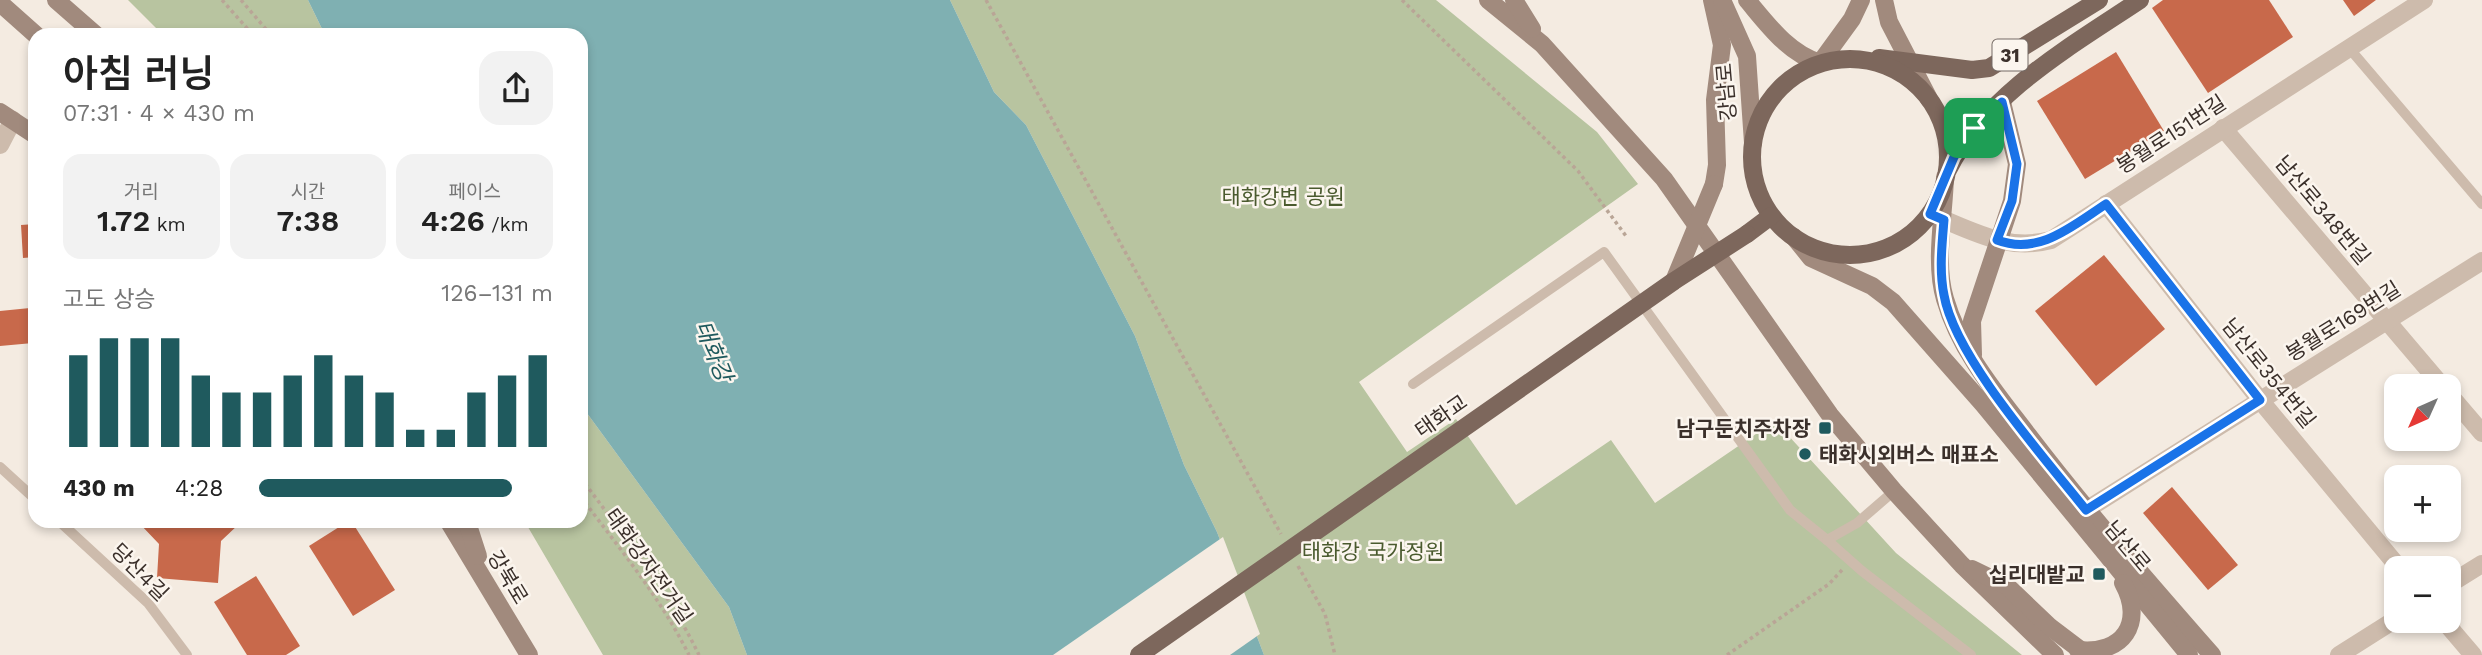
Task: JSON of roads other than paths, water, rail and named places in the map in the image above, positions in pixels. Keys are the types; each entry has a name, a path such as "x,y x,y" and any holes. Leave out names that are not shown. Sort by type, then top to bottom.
{"main road":[{"path":"56,0 88,28"},
{"path":"1488,0 1542,44 1664,179 1830,415 1894,491 1962,565 2055,655"},
{"path":"1514,0 1542,44"},
{"path":"1674,281 1714,184 1717,165 1715,100 1722,46 1712,0"},
{"name":"강남로","path":"1722,0 1747,57 1753,142"},
{"path":"1747,0 1776,35 1807,59 1820,63"},
{"path":"1820,63 1852,19 1861,0"},
{"path":"1884,0 1889,22 1928,99"},
{"name":"31","path":"1909,60 1972,70 1989,68 2099,0"},
{"path":"1945,176 1975,127 2025,81 2140,0"},
{"path":"0,3 28,28"},
{"path":"1865,59 1893,68 1918,86 1936,110 1946,136 1945,176 1937,217 1886,248 1862,254 1836,254 1811,247 1794,237 1771,216 1756,187 1751,155 1756,123 1773,94 1798,72 1830,60 1865,59 1909,60"},
{"path":"1973,359 1972,321 2012,201 2017,164 2002,102"},
{"path":"6,116 28,130"},
{"name":"태화교","path":"1139,655 1771,216"},
{"name":"남산로","path":"1937,217 1944,296 1953,323 1973,359 1996,394 2086,510 2212,655"},
{"name":"남산로","path":"1794,237 1811,258 1872,286 1893,302 1983,404 2189,655"},
{"path":"442,528 487,586"},
{"name":"강북로","path":"453,528 530,655"},
{"path":"469,528 487,586"},
{"path":"1962,565 2007,586 2082,653 2108,649 2119,642 2133,618 2133,605 2108,556"}],"street":[{"name":"봉월로151번길","path":"1937,217 2009,245 2032,245 2051,240 2424,0"},
{"path":"0,145 6,116"},
{"name":"남산로348번길","path":"2222,128 2432,374"},
{"name":"남산로354번길","path":"2106,204 2260,400 2389,556"},
{"name":"봉월로169번길","path":"2086,510 2482,261"},
{"path":"2461,408 2482,433"},
{"path":"2461,577 2482,564"},
{"path":"2339,655 2384,627"},
{"path":"2454,633 2473,655"}],"lane":[{"path":"2349,48 2482,204"},
{"path":"1413,384 1604,252 1790,510 1850,561 1971,655"},
{"path":"0,467 28,493"},
{"path":"1827,540 1857,523 1894,491"},
{"name":"당산4길","path":"67,528 148,603 187,655"}],"water":[{"name":"태화강","path":"308,0 950,0 994,92 1026,125 1135,336 1184,465 1217,532 1264,655 747,655 729,607 588,415 588,28 322,28"}],"place":[{"name":"남구둔치주차장","path":"1825,428"},
{"name":"태화시외버스 매표소","path":"1805,454"},
{"name":"십리대밭교","path":"2099,574"}],"park label":[{"name":"태화강변 공원","path":"1283,196"},
{"name":"태화강 국가정원","path":"1373,551"}]}
